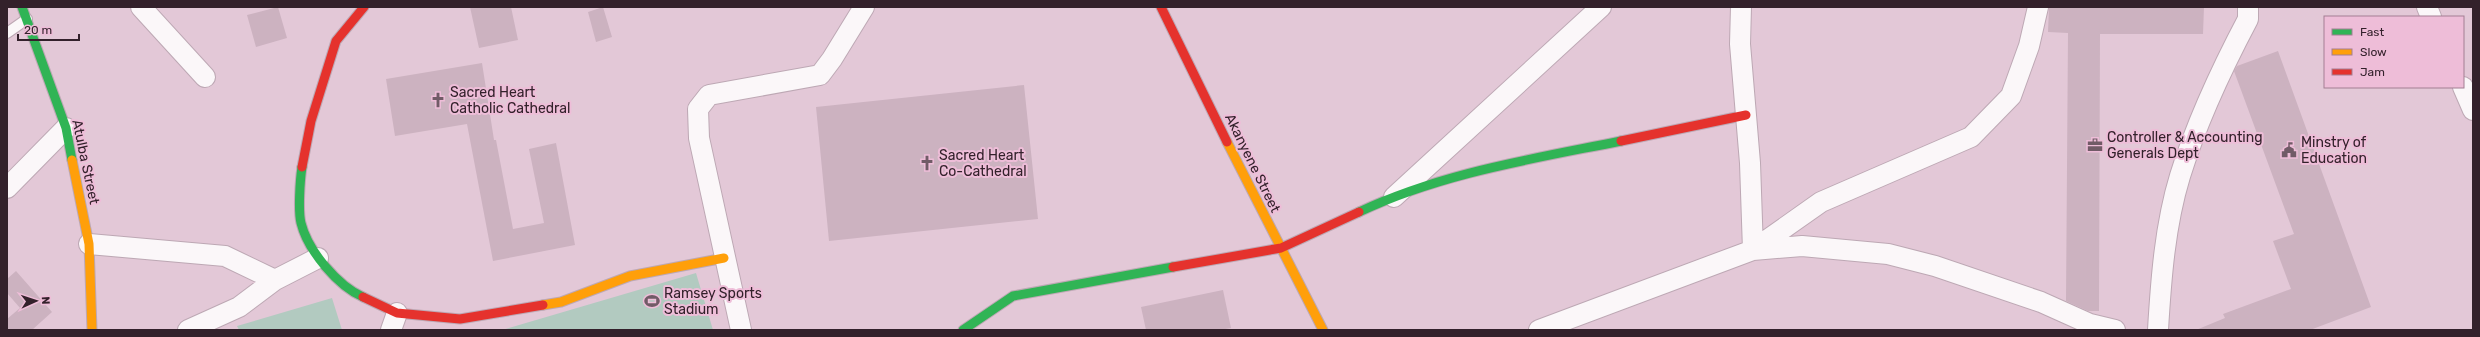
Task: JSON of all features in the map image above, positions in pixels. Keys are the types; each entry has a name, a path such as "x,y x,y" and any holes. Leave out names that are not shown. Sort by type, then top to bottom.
{"street":[{"name":"Atulba Street","path":"22,7 66,128 89,244 92,330"},
{"path":"141,7 204,77"},
{"path":"364,7 336,41 311,121 300,173 301,224 318,258 349,291 394,321 460,319 561,302 630,276 724,258"},
{"path":"741,330 724,258 699,138 698,109 709,95 820,75 832,59 864,7"},
{"name":"Akanyene Street","path":"1161,7 1323,330"},
{"path":"1394,197 1601,7"},
{"path":"1741,7 1740,44 1746,115 1753,250"},
{"path":"1539,330 1753,250 1821,202 1971,137 2010,96 2029,46 2038,7"},
{"path":"2158,330 2161,279 2170,222 2180,177 2205,104 2248,19 2248,7"},
{"path":"2463,88 2473,110"},
{"path":"963,330 1013,296 1281,248 1394,197 1474,171 1746,115"},
{"path":"7,188 66,128"},
{"path":"89,244 225,256 275,280"},
{"path":"1753,250 1802,246 1888,254 1948,270 2041,302 2090,324 2115,330"},
{"path":"188,330 239,307 275,280 318,258"}],"lane":[{"path":"7,33 27,19"}],"green space":[{"name":"Ramsey Sports Stadium","path":"696,273 713,330 502,330"},
{"path":"332,298 342,330 239,330 237,326"}],"building":[{"path":"278,7 287,38 256,47 247,15"},
{"path":"470,7 511,7 518,40 479,48"},
{"path":"603,7 612,37 596,42 588,12"},
{"path":"2049,7 2204,7 2203,34 2100,34 2099,311 2088,311 2066,301 2068,33 2048,32"},
{"name":"Minstry of Education","path":"2278,51 2371,307 2310,330 2196,330 2225,318 2223,314 2291,289 2273,241 2294,234 2234,71 2237,66"},
{"path":"482,63 494,140 496,140 513,229 544,223 529,149 556,143 575,245 493,261 467,124 395,136 386,79"},
{"name":"Sacred Heart Co-Cathedral","path":"1024,85 1038,219 829,241 816,107"},
{"path":"16,271 52,312 32,330 7,330 7,319 20,308 7,293 7,279"},
{"path":"1223,290 1231,328 1220,330 1146,330 1141,307"}],"traffic: fast":[{"path":"22,7 66,128 72,160"},
{"path":"1359,212 1390,198 1454,177 1521,161 1621,141"},
{"path":"302,167 300,187 301,223 310,245 334,276 353,292 363,297"},
{"path":"963,330 1013,296 1173,267"}],"traffic: slow":[{"path":"1227,142 1323,330"},
{"path":"72,160 89,244 92,330"},
{"path":"543,305 561,302 630,276 724,258"}],"traffic: jam":[{"path":"302,167 311,121 336,41 364,7"},
{"path":"1161,7 1227,142"},
{"path":"1621,141 1746,115"},
{"path":"1173,267 1281,248 1359,212"},
{"path":"363,297 397,313 460,319 543,305"}],"place":[{"name":"Sacred Heart Catholic Cathedral","path":"438,100"},
{"name":"Controller & Accounting Generals Dept","path":"2095,145"},
{"name":"Minstry of Education","path":"2289,150"},
{"name":"Sacred Heart Co-Cathedral","path":"927,163"},
{"name":"Ramsey Sports Stadium","path":"652,301"}]}
